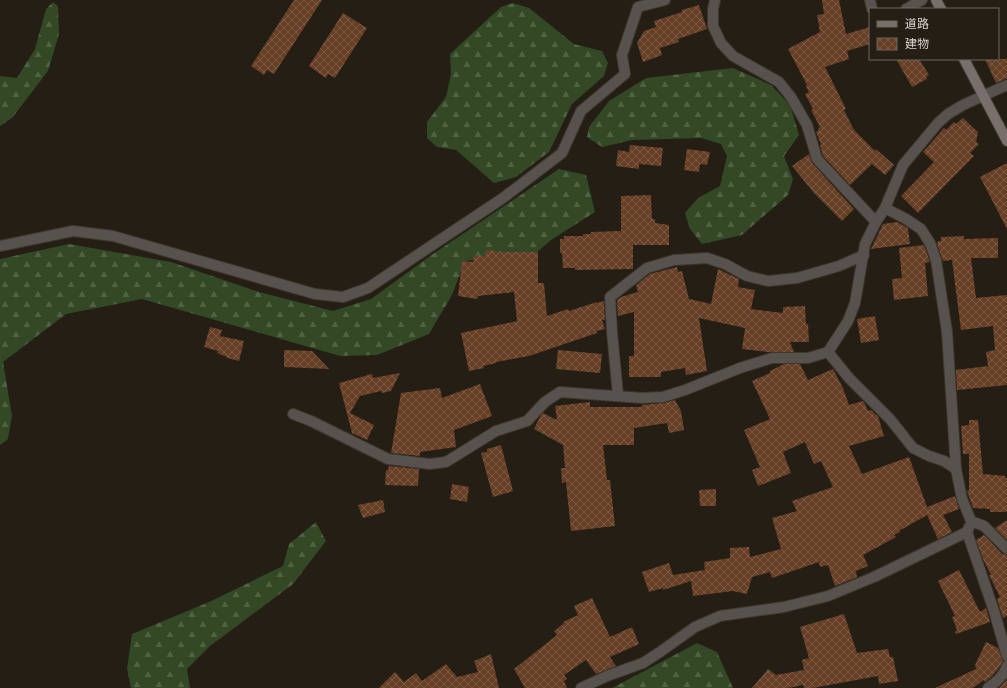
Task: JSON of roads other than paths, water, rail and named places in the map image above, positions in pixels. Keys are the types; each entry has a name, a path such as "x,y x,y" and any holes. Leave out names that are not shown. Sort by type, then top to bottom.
{"main road":[{"path":"964,60 982,96 1007,141"}],"street":[{"path":"0,246 73,231 92,233 113,236 315,294 343,297 368,288 503,198 562,153 581,111 625,74 622,55 638,7 665,0"},
{"path":"715,0 712,26 721,42 732,56 779,82 791,97 807,125 816,159 876,222"},
{"path":"908,8 922,0"},
{"path":"293,414 311,421 388,459 430,464 446,462 496,431 528,421 545,402 560,392 618,395 642,398 663,397 685,390 740,368 772,358 808,358 828,352 848,321 856,303 865,244 885,208 903,165 938,123 963,105 1007,85"},
{"path":"885,208 921,229 930,243 936,260 947,332 956,469 962,499 971,521 967,532 994,611 1007,656"},
{"path":"618,395 610,297 647,268 674,260 707,258 725,264 747,276 768,281 797,278 839,266 864,255"},
{"path":"828,352 849,378 890,419 914,448 929,456 944,461 956,469"},
{"path":"971,521 984,526 1007,549"},
{"path":"581,688 606,676 643,663 695,627 720,616 784,607 828,596 874,577 967,532"},
{"path":"988,688 1006,671 1007,666"}]}
